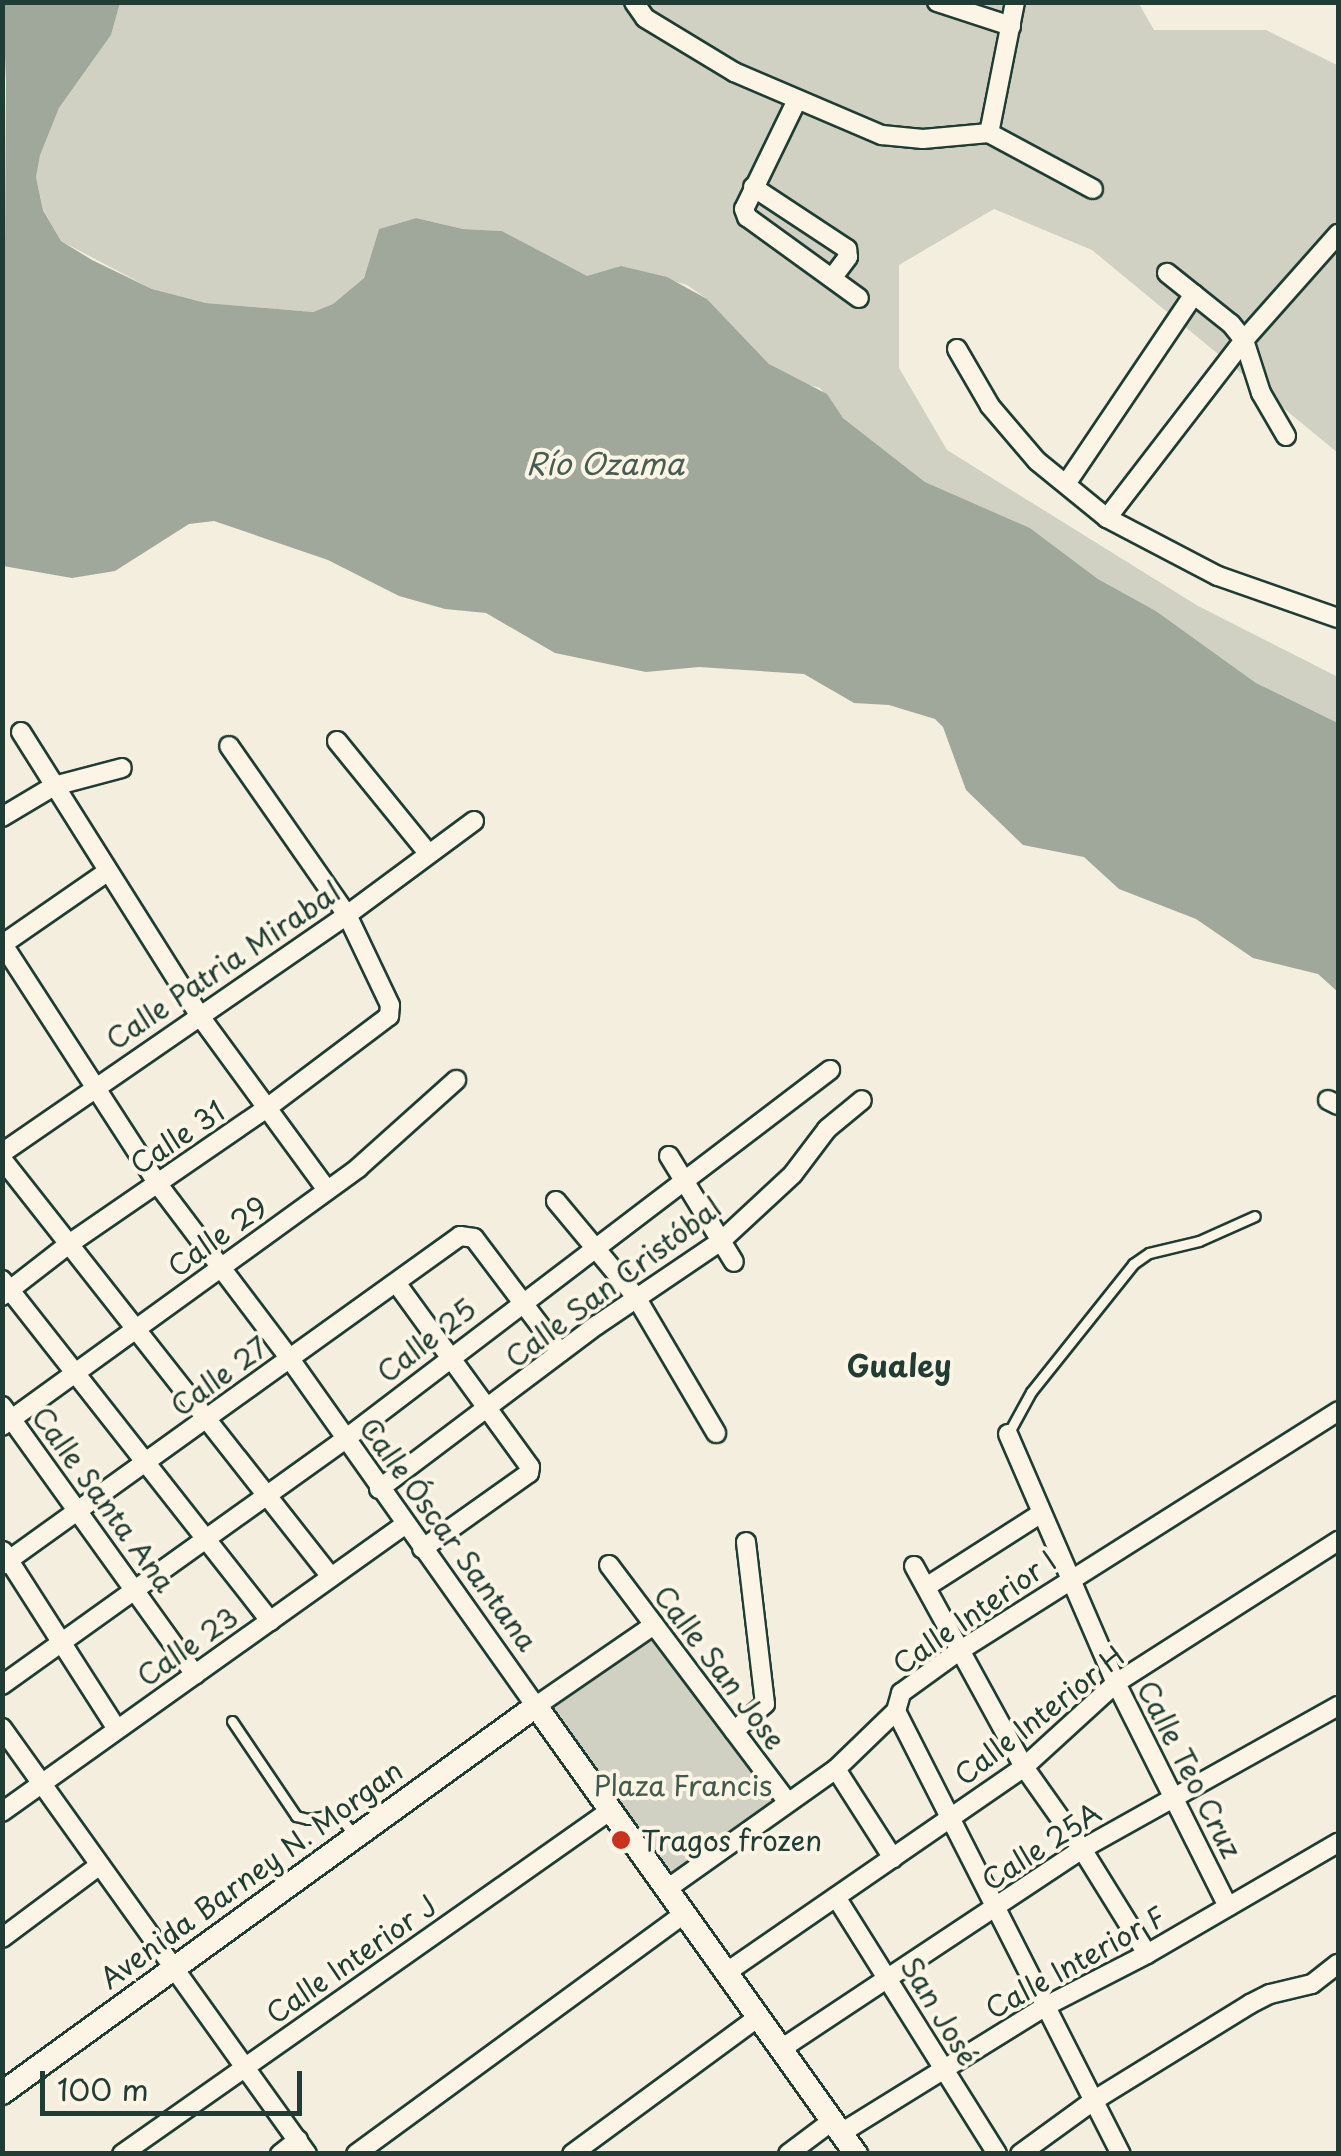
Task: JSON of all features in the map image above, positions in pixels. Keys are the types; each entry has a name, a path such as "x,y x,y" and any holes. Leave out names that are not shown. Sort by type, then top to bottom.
{"street":[{"path":"634,2 645,18 679,39 734,72 796,100 903,139 989,132 1093,189"},
{"path":"937,2 1011,26"},
{"path":"989,132 1015,2"},
{"path":"796,100 745,200 748,217 859,298"},
{"path":"753,187 847,248 848,257 832,278"},
{"path":"1107,518 1244,340 1338,234"},
{"path":"1166,272 1244,340 1261,393 1286,436"},
{"path":"1066,484 1194,294"},
{"path":"958,349 990,406 1037,461 1107,518 1218,576 1338,618"},
{"path":"21,732 199,1014 327,1190"},
{"path":"337,741 428,853"},
{"path":"229,746 346,915"},
{"path":"2,817 54,786 122,768"},
{"name":"Calle Patria Mirabal","path":"2,1156 474,821"},
{"path":"3,944 106,872"},
{"name":"Calle 31","path":"5,1288 268,1108 382,1022 390,1005 346,915"},
{"name":"Calle Óscar Santana","path":"3,944 157,1183 290,1359 404,1525 784,2047 856,2154"},
{"name":"Calle 25","path":"2,1685 63,1645 344,1440 449,1356 830,1070"},
{"name":"Calle 29","path":"6,1417 77,1373 327,1190 456,1080"},
{"name":"Calle San Cristóbal","path":"379,1489 489,1410 560,1352 721,1241 793,1174 827,1129 862,1100"},
{"path":"2,1156 332,1577"},
{"path":"669,1156 734,1262"},
{"path":"556,1201 636,1298 716,1433"},
{"name":"Calle 27","path":"5,1559 146,1463 460,1236 468,1234 522,1302"},
{"path":"396,1284 530,1466 529,1473 422,1549"},
{"path":"5,1288 77,1373 270,1621"},
{"path":"522,1302 560,1352"},
{"name":"Calle Interior I","path":"666,1888 836,1769 896,1711 900,1693 959,1651 1338,1410"},
{"name":"Calle Santa Ana","path":"6,1417 195,1674"},
{"name":"Calle Teo Cruz","path":"1008,1434 1116,1683 1228,1907"},
{"path":"926,1587 1040,1514"},
{"name":"Calle 23","path":"2,1812 404,1525"},
{"name":"Calle Interior H","path":"727,1972 1024,1767 1116,1683 1338,1541"},
{"path":"734,1731 766,1704 746,1542"},
{"path":"5,1559 117,1730"},
{"name":"Calle San Jose","path":"609,1565 786,1802"},
{"path":"914,1566 1024,1767 1082,1848 1148,1954"},
{"path":"536,1706 654,1625"},
{"name":"Avenida Barney N. Morgan","path":"2,2093 536,1706"},
{"name":"Calle 25A","path":"784,2047 1082,1848 1338,1708"},
{"path":"896,1711 999,1907 1044,2007 1120,2154"},
{"path":"2,1728 175,1964 302,2147 280,2154"},
{"path":"836,1769 893,1858"},
{"name":"Calle Interior J","path":"122,2154 611,1810"},
{"name":"Calle Interior F","path":"788,2154 1338,1844"},
{"path":"2,1938 100,1864"},
{"name":"San José","path":"836,1897 998,2154"},
{"path":"356,2154 685,1913"},
{"path":"1020,2154 1093,2102 1250,2004 1270,1994 1312,1984 1338,1964"},
{"path":"572,2154 760,2016"}],"lane":[{"path":"1008,1434 1030,1392 1133,1264 1148,1254 1199,1241 1255,1216"},
{"path":"232,1721 296,1816 308,1819 338,1814 354,1836"}],"green space":[{"path":"1138,2 1154,30 1266,30 1337,65 1338,453 1092,250 994,209 899,265 899,368 947,450 1198,606 1338,677 1338,723 1256,683 1156,611 1098,579 1030,528 925,482 843,418 820,388 798,382 769,364 707,299 687,285 621,266 587,277 502,231 463,229 416,218 379,229 364,278 333,304 313,312 206,303 152,289 61,241 43,209 36,177 39,155 59,108 111,35 120,3"},
{"name":"Plaza Francis","path":"653,1633 778,1800 667,1879 545,1708"}],"water":[{"name":"Río Ozama","path":"3,2 120,3 111,35 59,108 40,155 36,177 43,210 61,241 92,260 152,289 206,303 313,312 333,304 364,278 379,229 416,218 463,229 502,231 587,276 621,266 667,277 707,299 769,364 827,394 843,418 925,482 1030,528 1098,579 1156,611 1256,683 1338,723 1338,992 1318,974 1253,958 1196,919 1119,889 1084,857 1023,845 966,790 943,727 935,719 889,705 854,703 804,674 699,667 646,672 555,653 486,613 445,609 399,596 328,560 214,521 189,524 115,571 72,578 3,566"}],"place":[{"name":"Tragos frozen","path":"621,1840"}],"district":[{"name":"Gualey","path":"899,1365"}]}
